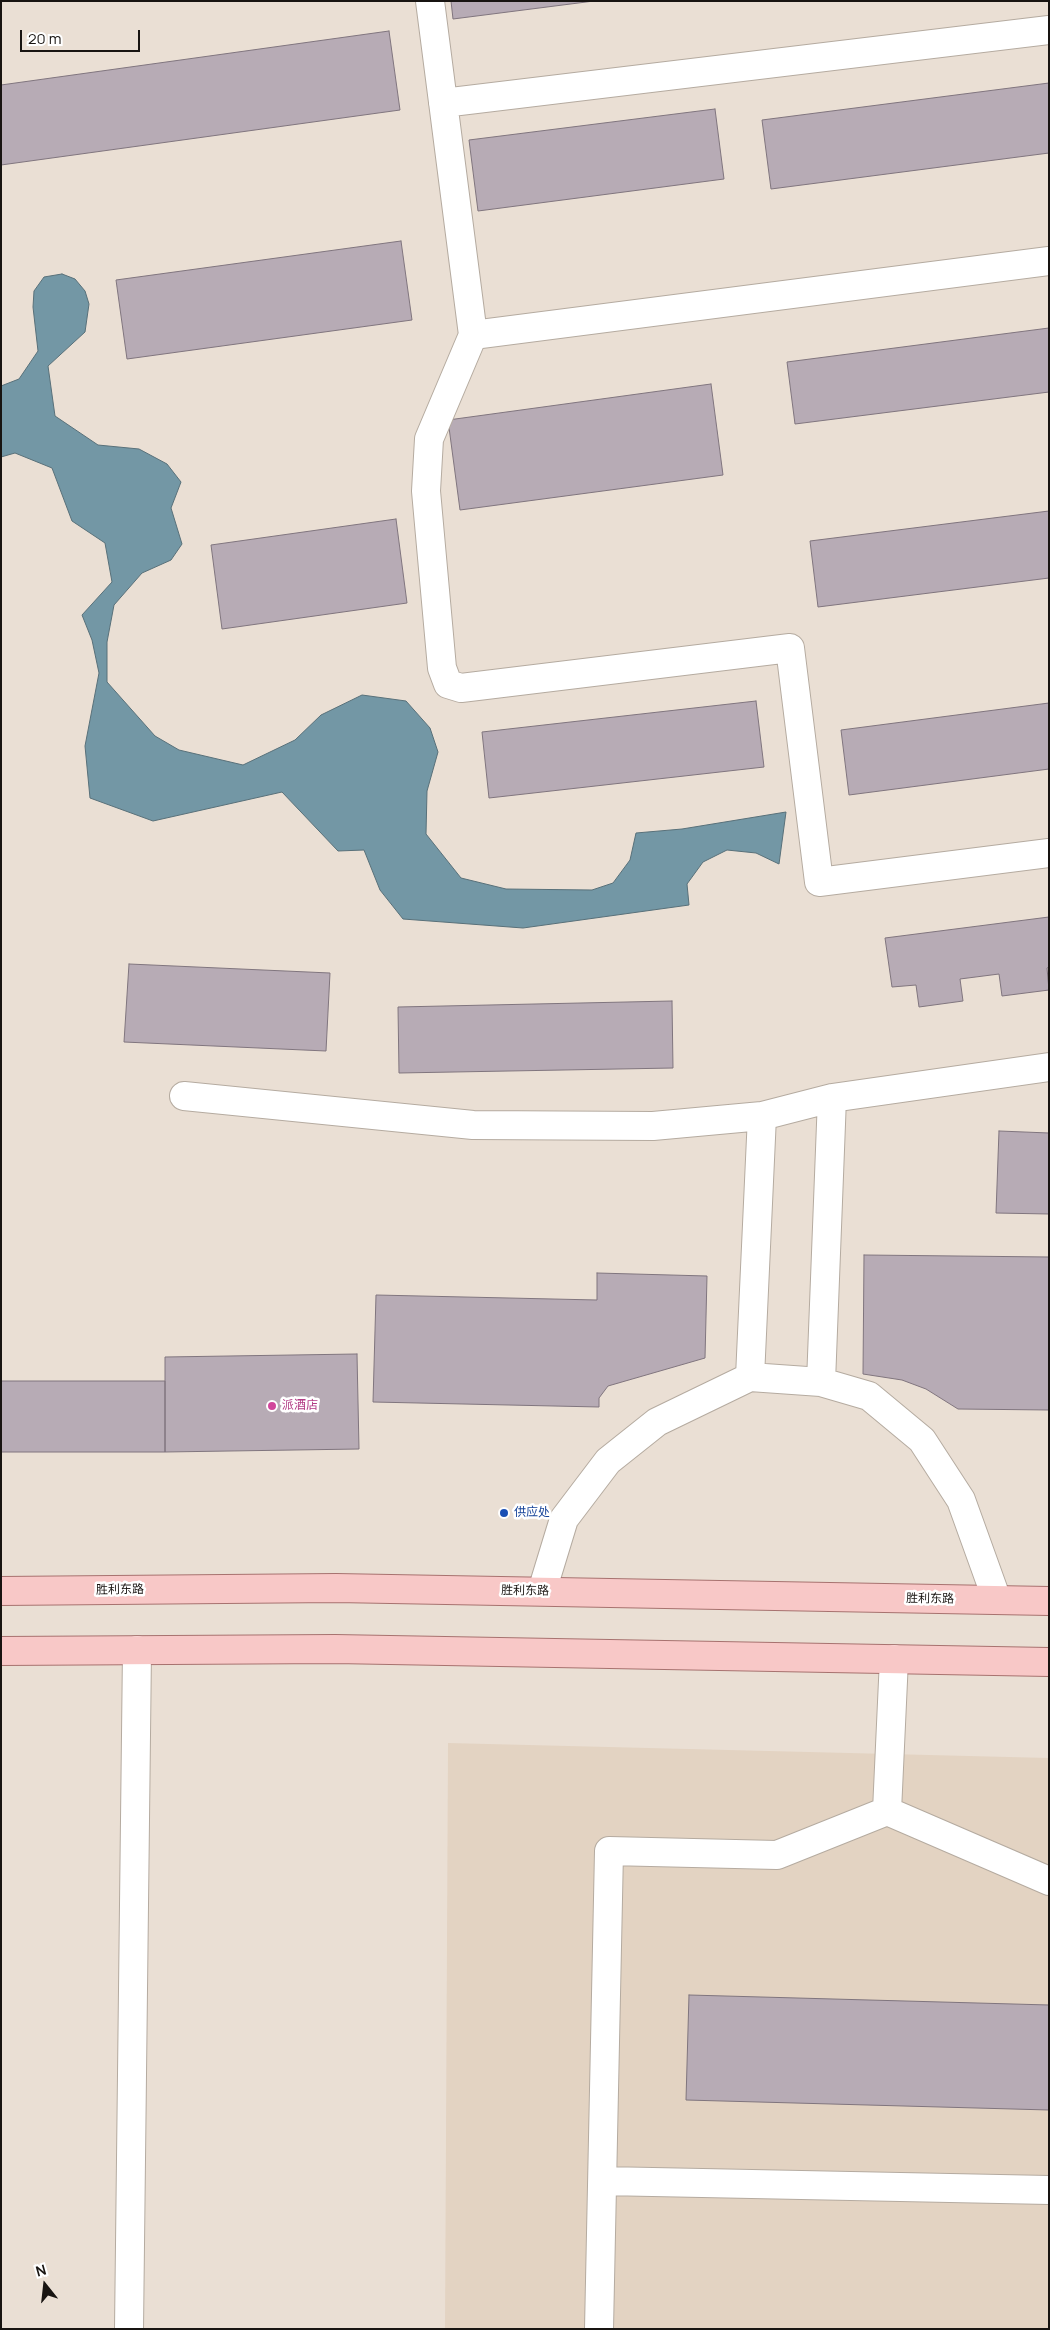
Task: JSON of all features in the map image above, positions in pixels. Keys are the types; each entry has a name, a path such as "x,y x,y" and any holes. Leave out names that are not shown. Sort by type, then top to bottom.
{"main road":[{"name":"胜利东路","path":"1,1591 336,1588 1049,1601"},
{"path":"1,1651 335,1649 1049,1662"}],"street":[{"path":"430,1 472,335 429,439 427,501 442,668 448,684 461,688 790,648 819,882 1049,853"},
{"path":"442,103 1049,30"},
{"path":"472,335 1049,261"},
{"path":"184,1096 473,1125 653,1126 762,1116 832,1098 1049,1067"},
{"path":"821,1382 832,1098"},
{"path":"750,1377 762,1116"},
{"path":"542,1591 564,1519 608,1460 657,1422 750,1377 821,1382 868,1396 922,1440 961,1500 997,1600"},
{"path":"129,2329 138,1650"},
{"path":"887,1811 894,1659"},
{"path":"599,2329 609,1851 777,1855 887,1811 1049,1881"},
{"path":"603,2181 1049,2190"}],"shaded area":[{"path":"448,1743 1049,1758 1049,2329 445,2329"}],"water":[{"path":"62,274 75,279 85,291 89,304 85,332 48,366 55,416 98,445 139,449 167,464 181,482 171,508 182,544 171,560 142,573 114,605 107,642 107,682 155,736 179,750 243,765 295,740 321,715 362,695 406,701 430,728 438,752 427,791 426,834 461,878 506,889 592,890 613,883 630,860 636,833 682,829 786,812 779,864 756,853 727,850 703,862 687,884 689,905 523,928 403,919 380,890 364,850 338,851 282,792 153,821 90,798 85,746 99,673 92,640 82,615 112,582 105,543 72,521 52,468 15,453 1,457 1,386 19,379 38,351 33,307 34,291 44,277"}],"building":[{"path":"451,1 594,1 453,19"},
{"path":"389,31 400,110 1,165 1,85"},
{"path":"1049,83 1049,153 771,189 762,120"},
{"path":"715,109 724,179 478,211 469,140"},
{"path":"401,241 412,320 127,359 116,280"},
{"path":"1049,328 1049,392 795,424 787,362"},
{"path":"711,384 723,475 460,510 448,420"},
{"path":"1049,511 1049,578 818,607 810,541"},
{"path":"396,519 407,603 222,629 211,545"},
{"path":"756,701 764,767 489,798 482,732"},
{"path":"1049,703 1049,769 849,795 841,730"},
{"path":"1049,917 1049,967 1047,968 1049,990 1002,996 999,974 960,979 963,1001 919,1007 916,985 892,987 885,938"},
{"path":"129,964 330,973 326,1051 124,1042"},
{"path":"672,1001 673,1068 399,1073 398,1007"},
{"path":"999,1131 1049,1133 1049,1214 996,1213"},
{"path":"864,1255 1049,1257 1049,1410 958,1409 926,1389 902,1380 863,1374"},
{"path":"597,1273 707,1276 705,1358 608,1386 599,1398 599,1407 373,1402 376,1295 597,1300"},
{"path":"357,1354 359,1449 165,1452 165,1357"},
{"path":"1,1381 165,1381 165,1452 1,1452"},
{"path":"689,1995 1049,2005 1049,2110 686,2100"}],"place":[{"name":"派酒店","path":"272,1406"},
{"name":"供应处","path":"504,1513"}]}
